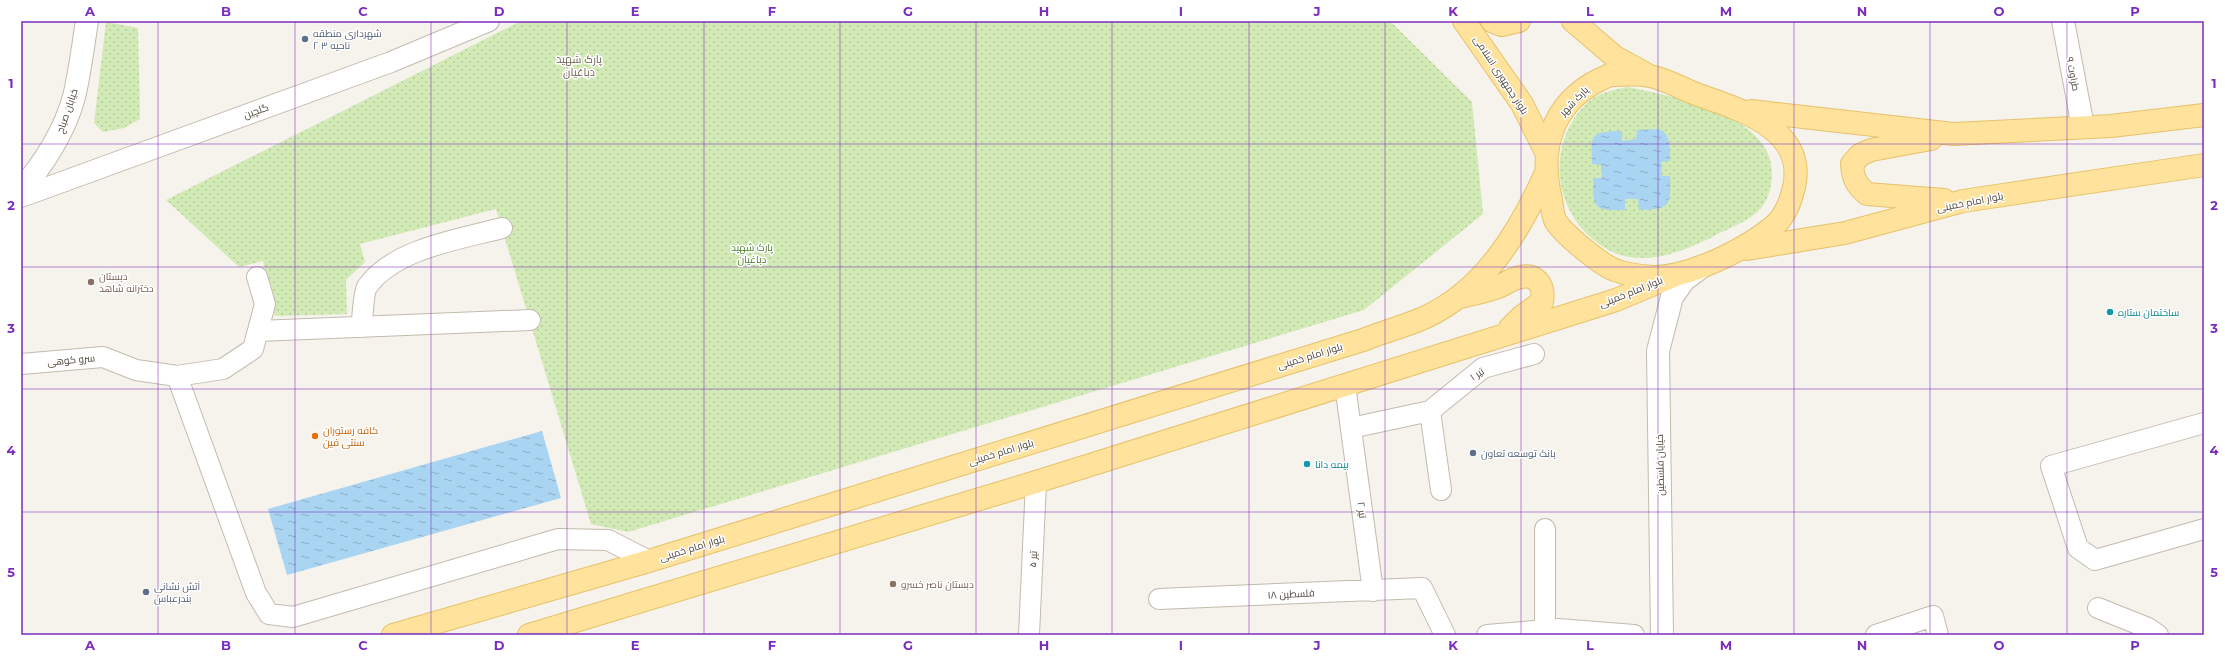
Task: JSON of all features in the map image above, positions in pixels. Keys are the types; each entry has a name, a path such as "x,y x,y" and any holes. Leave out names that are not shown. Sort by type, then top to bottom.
{"main road":[{"name":"بلوار جمهوری اسلامی","path":"1464,21 1522,104 1546,152"},
{"path":"1492,21 1502,25 1520,21"},
{"path":"1573,21 1615,57 1649,75"},
{"name":"پارک شهر","path":"1610,75 1649,75 1734,108 1766,124 1787,144 1793,155 1795,182 1791,202 1783,219 1771,230 1738,250 1707,263 1678,274 1655,277 1635,275 1614,270 1598,260 1566,233 1556,220 1545,175 1548,142 1555,121 1565,107 1587,86 1610,75"},
{"path":"1734,108 1772,114 1953,134"},
{"path":"1963,201 1867,194 1858,187 1853,178 1852,164 1860,155 1871,150 1953,134 2083,127 2204,115"},
{"name":"بلوار امام خمینی","path":"1738,250 1845,233 1963,201 2204,165"},
{"name":"بلوار امام خمینی","path":"393,635 649,561 1363,340 1426,316 1456,298 1488,270 1507,246 1532,203 1545,175"},
{"name":"بلوار امام خمینی","path":"530,635 1036,482 1616,300 1678,274"},
{"path":"1456,298 1496,288 1518,278 1526,277 1535,279 1541,284 1544,292 1542,302 1521,317 1503,335"}],"street":[{"name":"خیابان صباح","path":"21,190 30,180 58,137 71,104 87,21"},
{"name":"گلچین","path":"21,197 391,62 489,21"},
{"name":"طراوت ۹","path":"2063,21 2083,127"},
{"path":"361,327 367,288 391,263 432,247 502,228"},
{"name":"خیابان فلسطین","path":"1662,635 1658,354 1672,297 1684,280 1707,263"},
{"name":"سرو کوهی","path":"21,364 104,357 136,370 177,376 223,369 253,349 265,304 256,277"},
{"path":"258,331 530,320"},
{"name":"تیر ۱","path":"1351,428 1430,411 1483,368 1534,354"},
{"path":"177,376 256,593 269,614 293,617 558,539 608,540 649,561"},
{"name":"تیر ۲","path":"1345,385 1373,591"},
{"path":"1430,411 1441,490"},
{"path":"2204,423 2051,466 2078,548 2095,560 2204,529"},
{"name":"تیر ۵","path":"1029,635 1036,482"},
{"path":"1545,529 1545,631"},
{"name":"فلسطین ۱۸","path":"1159,600 1422,588 1445,635"},
{"path":"2098,608 2148,628 2158,635"},
{"path":"1876,635 1933,616 1938,635"},
{"path":"1487,635 1558,629 1634,635"}],"green space":[{"name":"پارک شهید دباغیان","path":"521,21 1390,21 1472,102 1483,214 1364,310 628,532 591,524 496,209 360,244 365,262 346,280 347,314 275,316 263,261 239,267 166,200"},
{"path":"106,22 138,28 140,119 124,128 103,132 94,123"},
{"path":"1627,87 1669,96 1716,111 1738,122 1756,136 1768,153 1772,173 1771,187 1767,198 1756,213 1748,219 1696,245 1674,253 1652,258 1629,257 1617,254 1600,245 1585,232 1574,218 1566,202 1561,185 1561,150 1567,133 1576,116 1588,102 1601,94"}],"water":[{"path":"1658,129 1666,134 1669,142 1670,161 1661,162 1662,176 1670,176 1670,194 1669,200 1666,204 1657,209 1639,210 1638,199 1625,199 1625,210 1607,210 1597,206 1594,196 1593,178 1602,178 1601,165 1592,164 1592,146 1595,136 1604,132 1622,131 1622,141 1636,139 1637,130"},
{"path":"542,431 561,498 287,575 268,509"}],"place":[{"name":"شهرداری منطقه ۲ ناحیه ۳","path":"305,39"},
{"name":"دبستان دخترانه شاهد","path":"91,282"},
{"name":"ساختمان ستاره","path":"2110,312"},
{"name":"کافه رستوران سنتی فین","path":"315,436"},
{"name":"بانک توسعه تعاون","path":"1473,453"},
{"name":"بیمه دانا","path":"1307,464"},
{"name":"دبستان ناصر خسرو","path":"893,584"},
{"name":"آتش نشانی بندرعباس","path":"146,592"}],"district":[{"name":"پارک شهید دباغیان","path":"579,65"}]}
